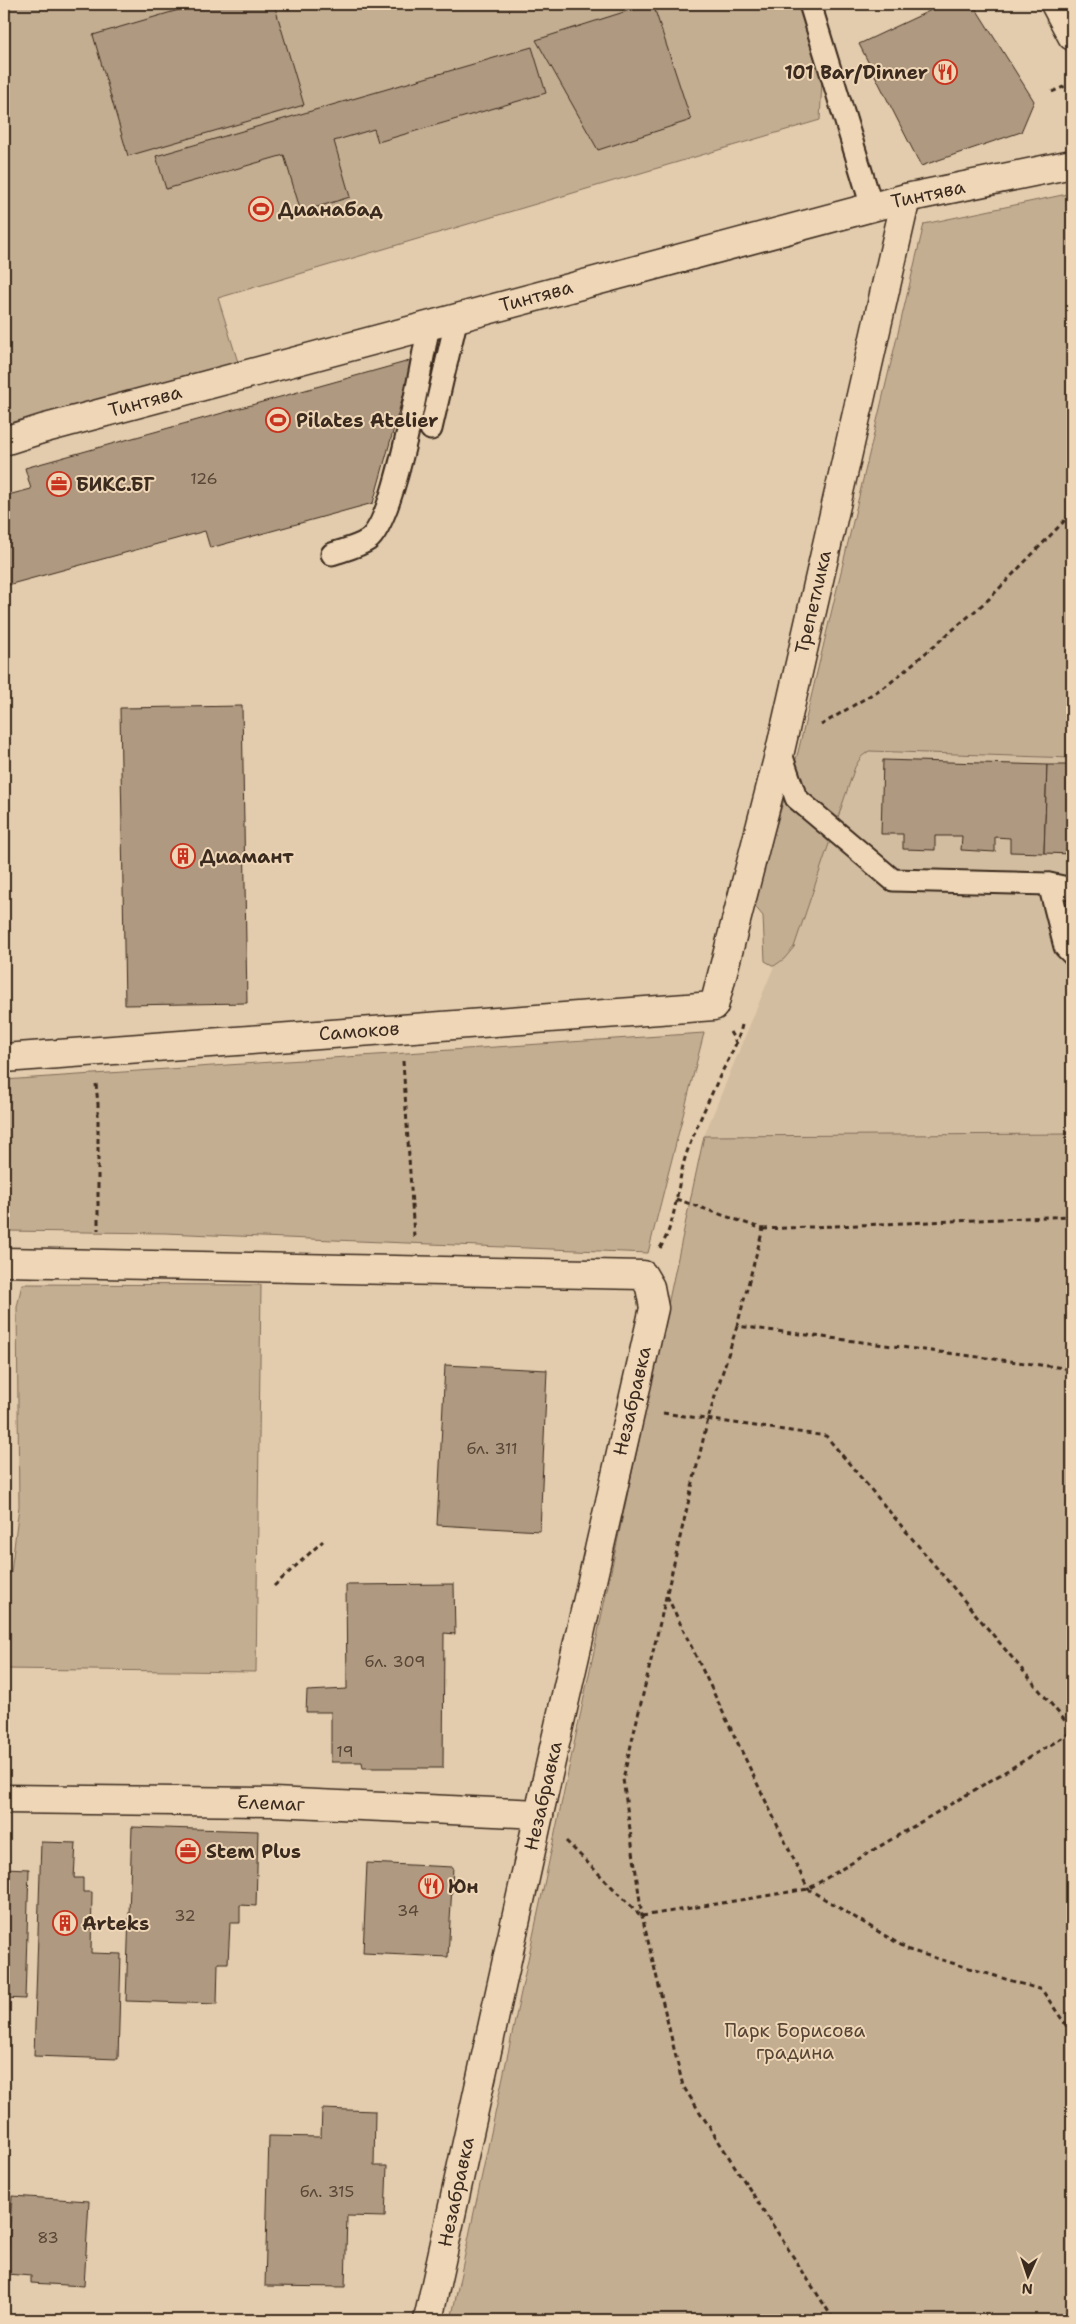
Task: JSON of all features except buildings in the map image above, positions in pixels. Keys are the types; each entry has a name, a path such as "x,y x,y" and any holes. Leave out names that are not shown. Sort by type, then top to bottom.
{"street":[{"path":"1055,4 1072,36"},
{"name":"Тинтява","path":"4,441 52,426 906,198 1072,164"},
{"name":"Трепетлика","path":"714,1006 780,750 906,198"},
{"name":"Самоков","path":"4,1058 714,1006"},
{"path":"4,1262 643,1275"},
{"name":"Незабравка","path":"428,2320 539,1814 654,1308 650,1287 643,1275"},
{"name":"Елемаг","path":"4,1799 273,1802 539,1814"}],"lane":[{"path":"810,4 872,207"},
{"path":"431,429 457,318"},
{"path":"332,554 368,540 383,521 402,457 429,325"},
{"path":"780,750 796,798 893,880 1049,884 1072,889"},
{"path":"1049,884 1065,947 1072,954"}],"path":[{"path":"1052,92 1072,83"},
{"path":"780,750 889,684 989,599 1072,513"},
{"path":"643,1275 665,1241 686,1153 720,1076 738,1044 744,1016"},
{"path":"401,1028 416,1270"},
{"path":"98,1104 98,1263"},
{"path":"676,1199 764,1229 1072,1216"},
{"path":"764,1229 737,1326 708,1419 622,1779 642,1916 683,2086 834,2320"},
{"path":"737,1326 1072,1369"},
{"path":"631,1409 826,1436 1072,1730 808,1890 642,1916"},
{"path":"274,1586 323,1541"},
{"path":"666,1596 808,1890 909,1950 1042,1990 1072,2034"},
{"path":"539,1814 642,1916"}],"shaded area":[{"path":"869,751 1072,758 1072,1134 704,1136 774,966 784,959 855,767 861,757"}],"green space":[{"name":"Дианабад","path":"4,4 826,4 820,120 218,298 242,375 4,441"},
{"path":"1072,193 1072,758 869,751 861,757 855,767 794,947 784,959 774,966 765,961 763,916 753,904 798,752 924,224"},
{"path":"704,1033 648,1253 165,1233 4,1231 4,1080"},
{"name":"Парк Борисова градина","path":"1072,1134 1072,2320 451,2320 704,1136"},
{"path":"22,1284 261,1285 256,1672 4,1669 4,1573 11,1573 19,1506 17,1307"}],"place":[{"name":"101 Bar/Dinner","path":"945,72"},
{"name":"Дианабад","path":"261,209"},
{"name":"Pilates Atelier","path":"278,420"},
{"name":"БИКС.БГ","path":"59,484"},
{"name":"Диамант","path":"183,856"},
{"name":"Stem Plus","path":"188,1851"},
{"name":"Юн","path":"431,1886"},
{"name":"Arteks","path":"65,1923"}]}
